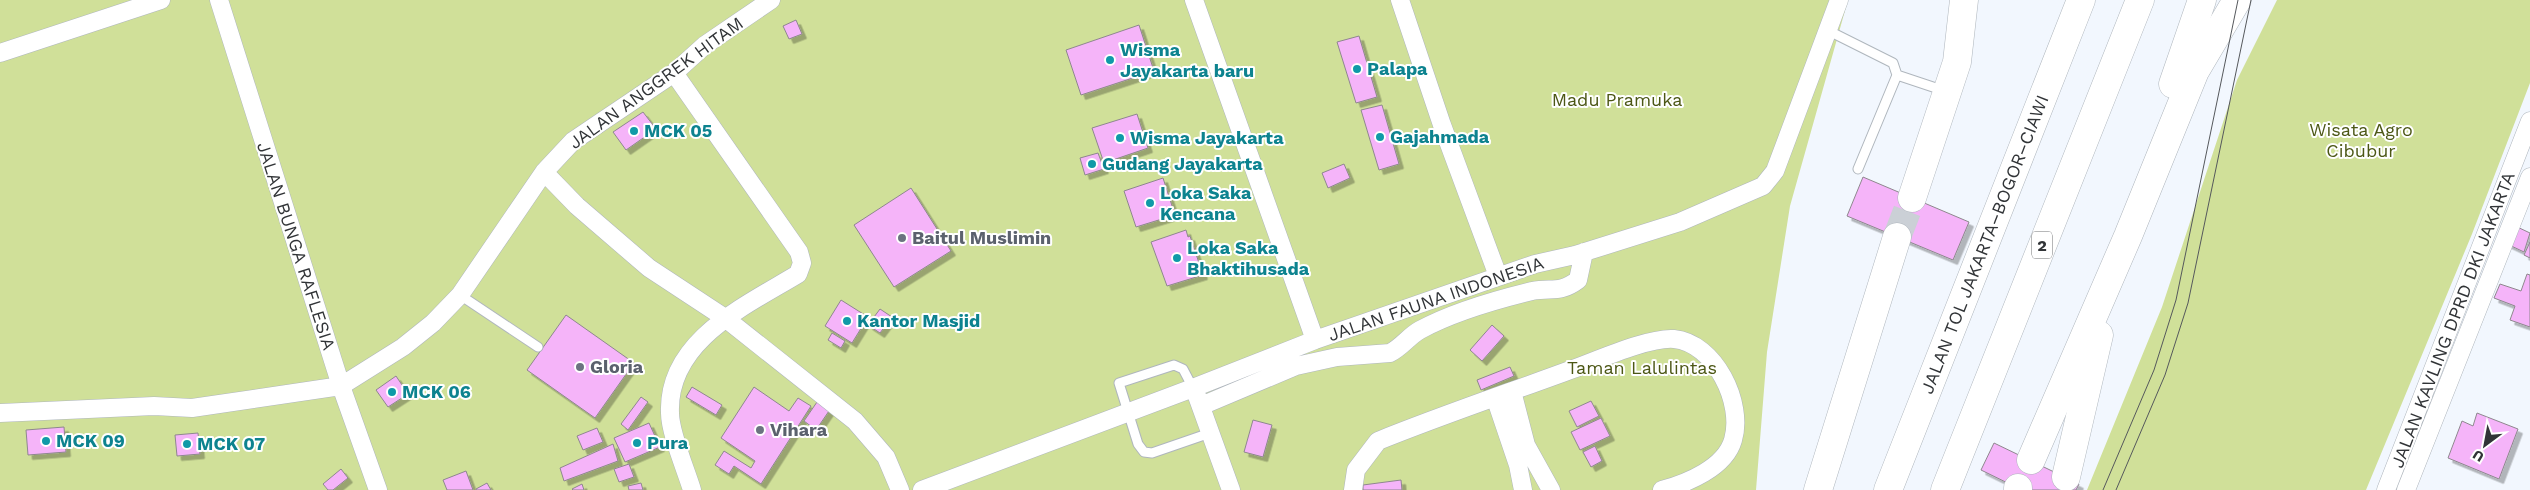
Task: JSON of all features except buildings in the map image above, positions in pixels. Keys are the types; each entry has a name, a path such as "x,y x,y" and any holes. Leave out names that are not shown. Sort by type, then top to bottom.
{"highway":[{"path":"1912,198 1957,62 1964,0"},
{"name":"JALAN TOL JAKARTA–BOGOR–CIAWI","path":"1888,490 2081,0"},
{"name":"2","path":"1945,490 2140,0"},
{"path":"2128,236 2162,116 2202,0"},
{"path":"2031,460 2128,236 2194,71 2237,0"},
{"path":"1818,490 1897,237"},
{"path":"2066,477 2116,263"}],"street":[{"path":"0,53 161,0"},
{"name":"JALAN BUNGA RAFLESIA","path":"219,0 341,386 378,490"},
{"name":"JALAN ANGGREK HITAM","path":"341,386 403,347 433,323 460,295 544,172 573,141 674,73 706,45 771,0"},
{"path":"1194,0 1315,340"},
{"path":"1400,0 1442,125 1498,276"},
{"name":"JALAN FAUNA INDONESIA","path":"923,490 1194,388 1315,340 1498,276 1680,222 1763,186 1775,171 1839,0"},
{"path":"674,73 799,252 802,263 798,274 725,318 688,354 676,375 670,392 670,415 692,490"},
{"name":"JALAN KAVLING DPRD DKI JAKARTA","path":"2386,490 2530,121"},
{"path":"544,172 577,206 649,268 725,318 855,421 886,457 900,490"},
{"name":"JALAN KAVLING DPRD DKI JAKARTA","path":"2406,490 2530,177"},
{"path":"1201,406 1296,366 1337,357 1390,353 1417,332 1434,323 1503,299 1540,290 1553,291 1564,289 1578,280 1584,252"},
{"path":"1353,490 1356,470 1378,441 1495,397 1650,343 1674,339 1689,343 1706,356 1719,371 1732,399 1736,420 1733,441 1707,472 1692,480 1662,490"},
{"path":"0,412 154,406 192,408 259,400 341,386"},
{"path":"1194,388 1232,490"},
{"path":"1512,391 1526,445 1551,490"},
{"path":"1495,397 1518,465 1523,490"}],"lane":[{"path":"1827,30 1893,63 1897,75 1858,169"},
{"path":"1897,75 1947,92"},
{"path":"460,295 538,347"},
{"path":"1194,388 1183,368 1174,365 1119,383 1130,412 1138,444 1144,452 1152,453 1210,433"}],"green space":[{"path":"0,0 1848,0 1790,206 1767,352 1756,490 0,490"},
{"name":"Wisata Agro Cibubur","path":"2277,0 2530,0 2530,83 2472,234 2366,490 2087,490 2162,307 2237,80"}],"tunnel":[{"path":"1897,237 1912,198"}],"tram line":[{"path":"2103,490 2154,370 2176,300 2238,0"},
{"path":"2116,490 2165,375 2188,303 2251,0"}],"place":[{"name":"Wisma Jayakarta baru","path":"1110,60"},
{"name":"Palapa","path":"1357,69"},
{"name":"MCK 05","path":"634,131"},
{"name":"Gajahmada","path":"1380,137"},
{"name":"Wisma Jayakarta","path":"1120,138"},
{"name":"Gudang Jayakarta","path":"1092,164"},
{"name":"Loka Saka Kencana","path":"1150,203"},
{"name":"Baitul Muslimin","path":"902,238"},
{"name":"Loka Saka Bhaktihusada","path":"1177,258"},
{"name":"Kantor Masjid","path":"847,321"},
{"name":"Gloria","path":"580,367"},
{"name":"MCK 06","path":"392,392"},
{"name":"Vihara","path":"760,430"},
{"name":"MCK 09","path":"46,441"},
{"name":"Pura","path":"637,443"},
{"name":"MCK 07","path":"187,444"}],"park label":[{"name":"Madu Pramuka","path":"1617,100"},
{"name":"Taman Lalulintas","path":"1642,368"}]}
